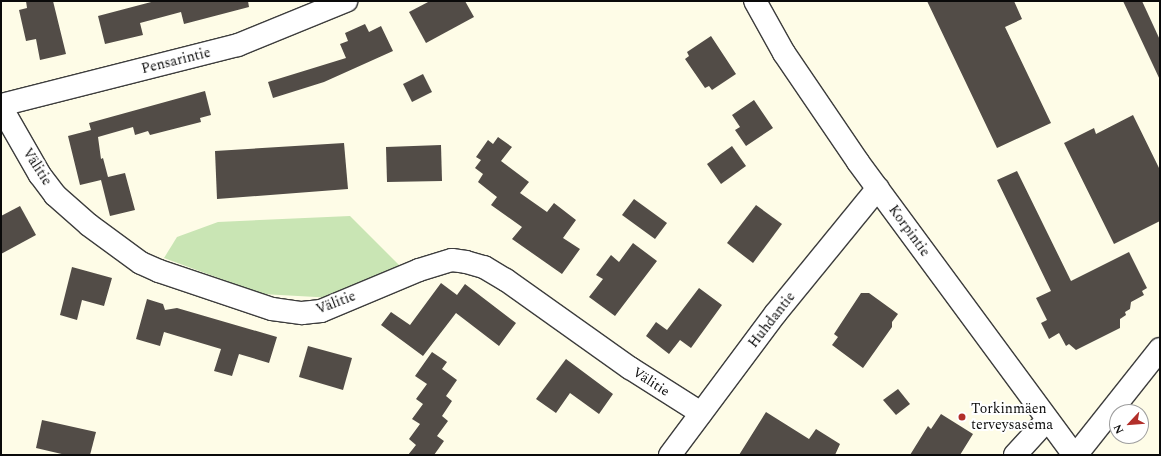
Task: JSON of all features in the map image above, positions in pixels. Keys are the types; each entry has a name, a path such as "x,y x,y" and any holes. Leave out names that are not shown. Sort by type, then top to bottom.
{"street":[{"name":"Pensarintie","path":"1,106 238,45 346,1"},
{"name":"Korpintie","path":"755,1 808,90 1047,420 1075,455"},
{"name":"Välitie","path":"1,106 40,175 55,195 89,225 141,262 159,271 272,309 302,313 321,311 419,270 452,260 466,262 484,267 506,280 630,368 701,413"},
{"name":"Huhdantie","path":"670,455 776,313 878,188"},
{"path":"1075,455 1160,350"},
{"path":"1015,455 1027,439 1047,420"}],"green space":[{"path":"350,216 401,267 334,298 262,294 164,258 177,237 218,222"}],"building":[{"path":"26,1 53,1 66,54 40,60 36,39 26,41 19,10 27,8"},
{"path":"155,1 248,1 249,7 184,24 181,12 140,23 143,35 105,44 98,16"},
{"path":"430,1 465,1 474,17 426,43 409,12"},
{"path":"927,1 1014,1 1022,19 1005,27 1051,123 997,148"},
{"path":"1123,1 1142,1 1160,40 1160,80"},
{"path":"365,24 369,32 381,26 393,51 324,82 273,98 268,82 346,58 340,44 348,41 345,33"},
{"path":"711,36 736,74 712,90 709,86 705,88 685,59 689,56 687,52"},
{"path":"423,74 432,92 412,102 403,84"},
{"path":"205,91 211,115 200,118 201,122 150,135 148,131 135,135 133,127 98,137 101,159 103,158 108,177 125,173 135,210 110,216 101,180 80,185 68,136 91,130 89,123"},
{"path":"754,100 773,128 746,146 735,130 740,127 732,115"},
{"path":"1133,115 1160,170 1160,221 1114,244 1064,143 1094,128 1096,134"},
{"path":"498,137 512,147 501,161 529,182 520,193 547,212 554,203 576,220 563,238 580,249 562,274 512,239 522,227 491,205 497,197 478,182 483,174 475,168 481,160 476,157 488,140 493,144"},
{"path":"344,143 348,189 217,199 215,151"},
{"path":"441,145 442,181 387,182 386,147"},
{"path":"732,146 746,166 721,184 707,164"},
{"path":"1017,171 1071,281 1129,252 1147,288 1142,291 1144,295 1131,302 1130,309 1125,312 1126,315 1120,319 1120,328 1076,350 1069,344 1066,346 1059,333 1049,339 1041,323 1047,320 1036,298 1051,291 997,180"},
{"path":"634,199 667,223 655,239 622,215"},
{"path":"756,205 782,224 753,263 727,243"},
{"path":"20,206 36,235 1,254 1,216"},
{"path":"633,243 657,261 615,316 589,297 603,279 596,275 611,255 619,262"},
{"path":"72,267 112,278 104,306 82,300 77,320 60,315"},
{"path":"441,283 457,295 465,284 516,323 499,346 456,313 423,356 381,325 391,312 410,325"},
{"path":"699,288 722,305 691,348 680,340 669,354 646,336 656,322 667,330"},
{"path":"861,293 869,293 898,314 892,322 892,327 863,368 832,345 838,337 834,334"},
{"path":"147,299 163,304 165,310 177,308 277,337 269,363 239,354 232,376 214,371 221,349 164,332 160,346 136,339"},
{"path":"308,346 352,358 343,390 299,377"},
{"path":"432,352 447,362 442,369 457,380 446,396 452,401 442,416 448,421 437,436 444,441 434,455 408,455 416,445 409,439 420,424 412,419 423,404 416,399 427,384 415,376"},
{"path":"566,359 613,394 599,414 570,393 556,413 536,399"},
{"path":"898,389 910,404 896,415 883,400"},
{"path":"766,412 809,439 816,429 840,444 835,455 739,455"},
{"path":"941,414 973,434 960,455 910,455 928,426 931,429"},
{"path":"42,420 96,432 90,455 66,455 36,448"}],"place":[{"name":"Torkinmäen terveysasema","path":"962,417"}]}
